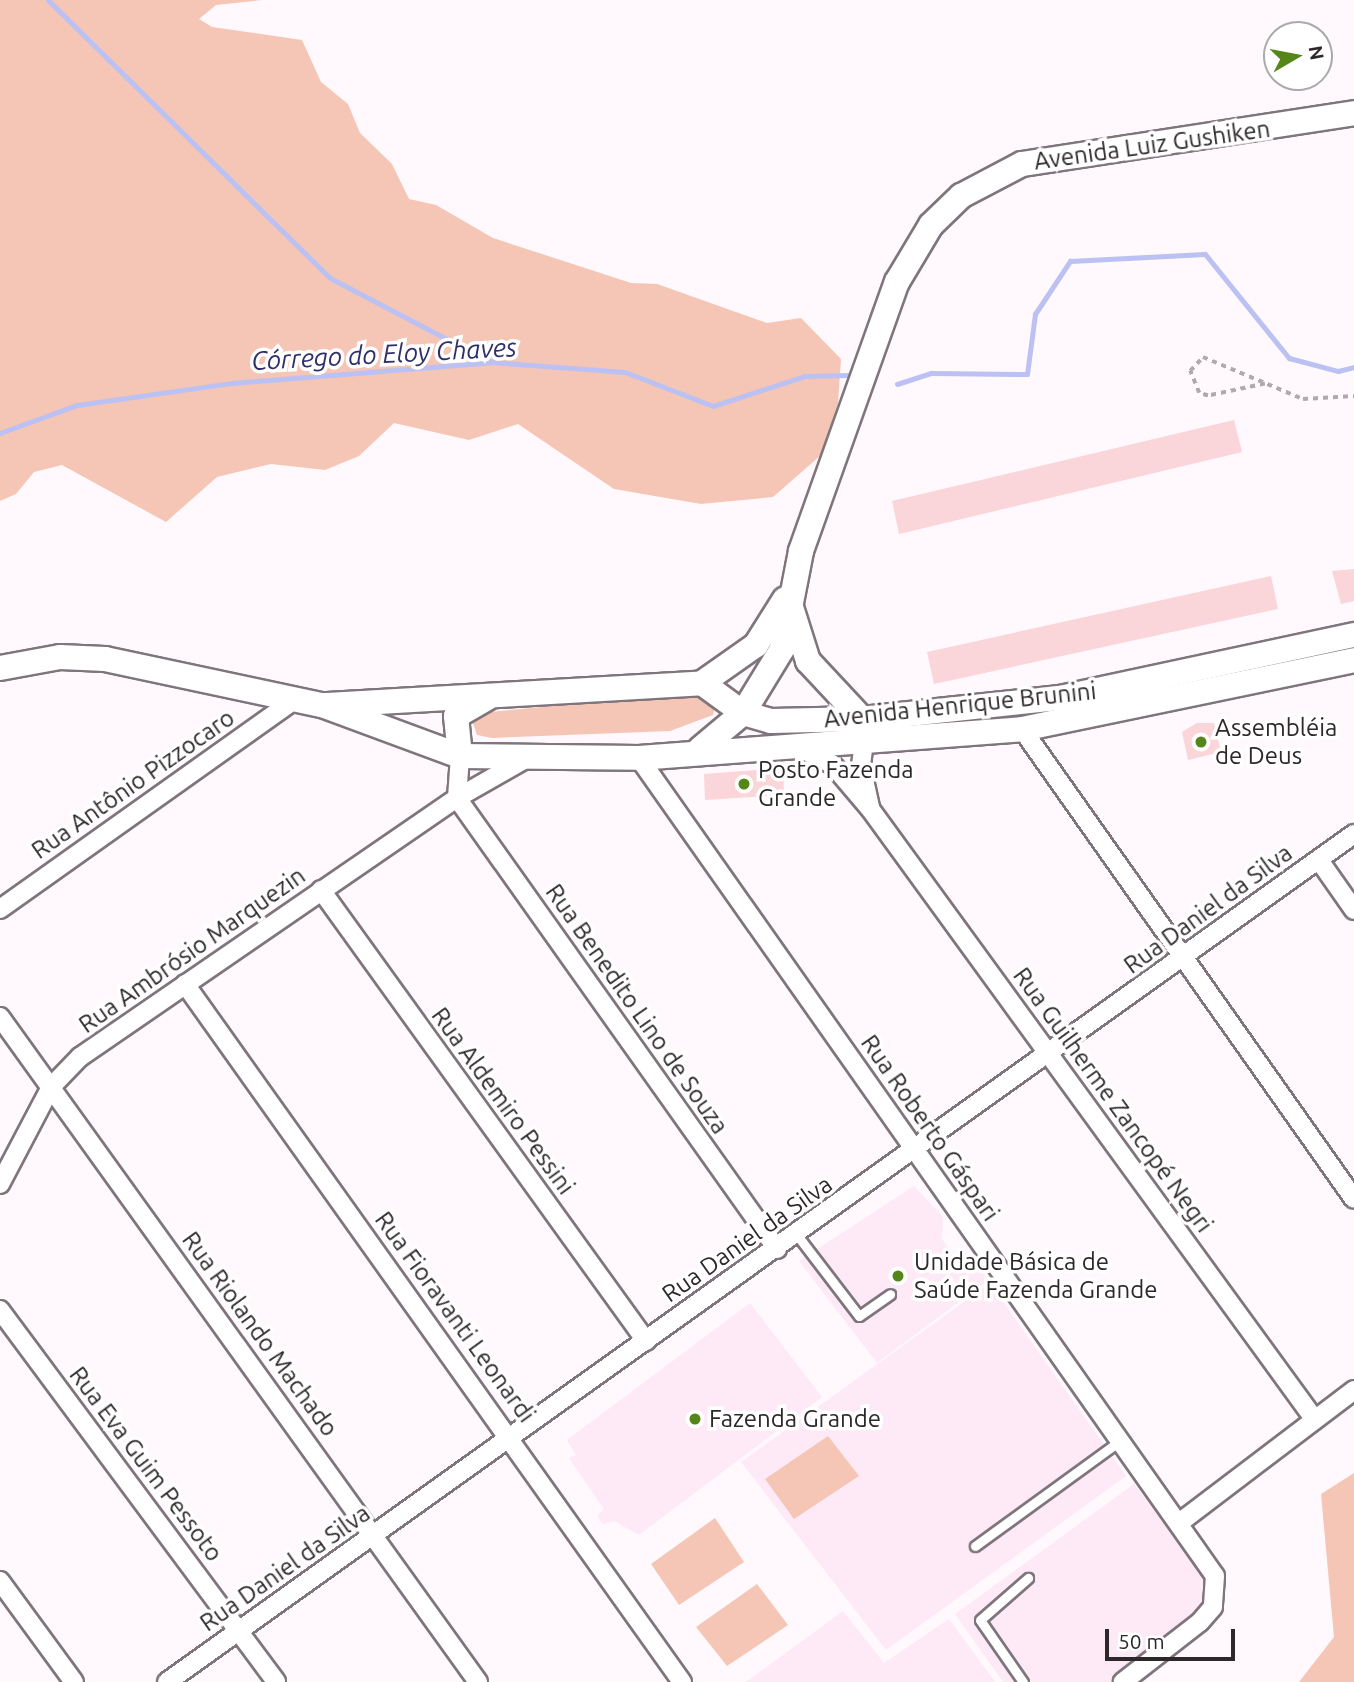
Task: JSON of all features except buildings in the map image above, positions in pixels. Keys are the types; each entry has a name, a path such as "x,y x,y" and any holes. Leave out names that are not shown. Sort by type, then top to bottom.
{"main road":[{"name":"Avenida Luiz Gushiken","path":"743,713 782,649 794,580 897,282 930,225 961,196 991,177 1049,158 1354,113"},
{"name":"Avenida Luiz Gushiken","path":"702,683 756,645 794,580"},
{"path":"790,605 808,661 863,730"},
{"name":"Avenida Henrique Brunini","path":"0,668 60,657 105,659 322,705 460,755 639,758 700,749 797,747 863,730 1060,698 1354,635"},
{"name":"Avenida Henrique Brunini","path":"743,713 786,723 863,730 1023,729 1354,660"},
{"path":"700,749 743,713 702,683"},
{"name":"Avenida Henrique Brunini","path":"322,705 702,683"},
{"path":"460,755 458,712 501,693"}],"street":[{"name":"Rua Antônio Pizzocaro","path":"0,909 295,699"},
{"path":"1023,729 1354,1199"},
{"name":"Rua Guilherme Zancopé Negri","path":"863,730 861,766 871,810"},
{"name":"Rua Guilherme Zancopé Negri","path":"797,747 832,764 871,810 1315,1420"},
{"path":"457,797 460,755"},
{"name":"Rua Ambrósio Marquezin","path":"0,1184 51,1087 80,1057 457,797 527,758"},
{"name":"Rua Roberto Gáspari","path":"639,758 1215,1576 1213,1608 1123,1682"},
{"name":"Rua Benedito Lino de Souza","path":"457,797 777,1250"},
{"name":"Rua Daniel da Silva","path":"167,1682 777,1250 1354,834"},
{"path":"1319,860 1354,910"},
{"name":"Rua Aldemiro Pessini","path":"321,890 646,1341"},
{"name":"Rua Fioravanti Leonardi","path":"185,984 511,1437 681,1682"},
{"name":"Rua Riolando Machado","path":"0,1017 478,1682"},
{"name":"Rua Eva Guim Pessoto","path":"0,1310 276,1682"},
{"path":"1179,1523 1354,1390"},
{"path":"0,1581 74,1682"}],"lane":[{"path":"797,1235 859,1316 890,1294"},
{"path":"975,1546 1121,1440"},
{"path":"1023,1682 980,1620 1028,1578"}],"path":[{"path":"1265,384 1208,396 1199,393 1190,371 1203,357 1303,399 1354,396"}],"shaded area":[{"path":"0,0 262,0 216,5 199,19 212,27 302,40 321,82 348,104 360,133 392,164 409,199 436,205 493,238 631,283 657,284 767,323 801,318 841,359 838,403 821,455 773,497 701,504 614,489 518,424 469,440 394,423 359,456 325,470 271,464 217,477 166,522 62,465 34,472 16,494 0,501"},
{"path":"694,692 715,706 713,715 670,731 492,738 477,735 470,714"},
{"name":"Unidade Básica de Saúde Fazenda Grande","path":"914,1186 943,1217 942,1239 964,1271 983,1272 987,1281 877,1363 799,1261"},
{"path":"990,1283 1126,1476 886,1650 741,1462"},
{"name":"Fazenda Grande","path":"750,1303 822,1397 639,1535 614,1521 603,1524 597,1516 604,1509 569,1458 576,1455 567,1440"},
{"path":"828,1436 859,1476 794,1519 765,1479"},
{"path":"1354,1473 1354,1682 1299,1682 1334,1637 1321,1494"},
{"path":"1134,1484 1202,1575 1211,1596 1204,1608 1113,1682 1003,1682 955,1614"},
{"path":"715,1518 744,1562 679,1605 651,1564"},
{"path":"757,1584 788,1625 727,1666 696,1627"},
{"path":"843,1611 884,1663 949,1619 995,1682 746,1682"}],"waterway":[{"path":"48,0 330,278 491,362"},
{"path":"897,384 931,373 1027,374 1035,314 1070,261 1205,254 1289,358 1338,371 1354,367"},
{"name":"Córrego do Eloy Chaves","path":"0,433 77,405 232,383 491,362 625,372 713,406 805,376 849,375"}],"place":[{"name":"Assembléia de Deus","path":"1201,742"},
{"name":"Posto Fazenda Grande","path":"744,784"},
{"name":"Unidade Básica de Saúde Fazenda Grande","path":"898,1276"},
{"name":"Fazenda Grande","path":"695,1419"}]}
